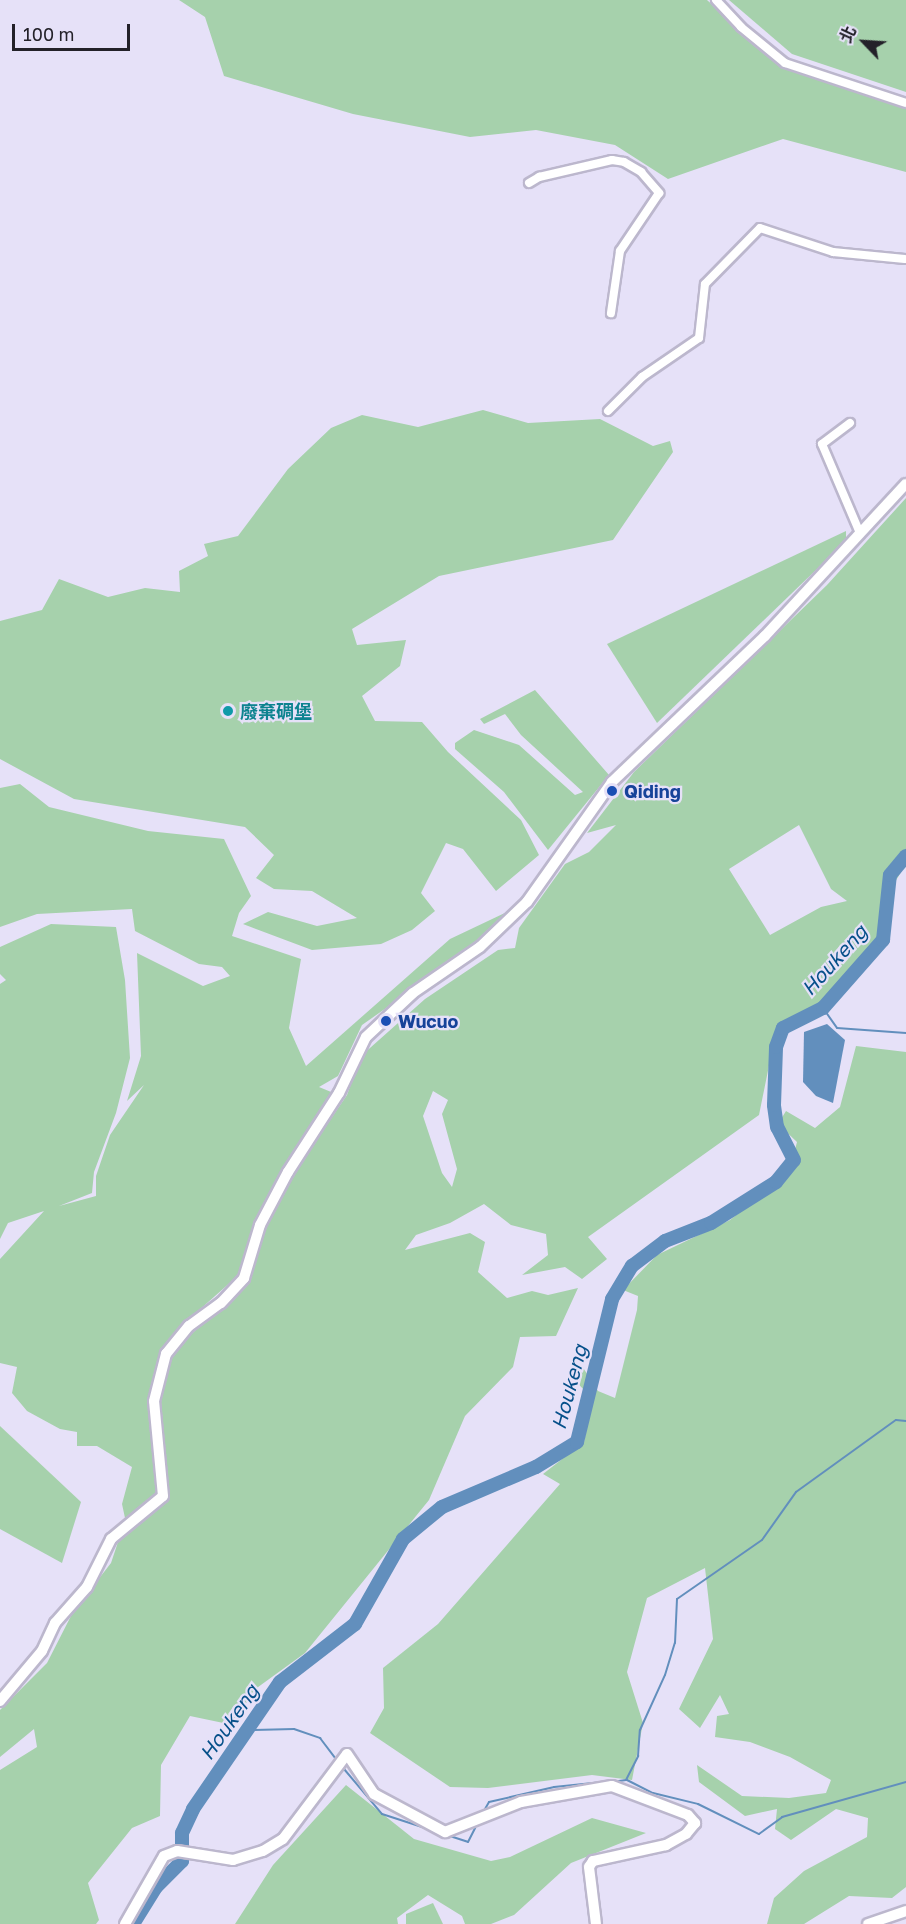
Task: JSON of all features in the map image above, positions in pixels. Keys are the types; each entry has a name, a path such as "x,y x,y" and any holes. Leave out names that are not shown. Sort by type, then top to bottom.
{"street":[{"path":"716,0 741,27 785,63 906,103"},
{"path":"529,183 539,177 612,160 624,162 641,172 658,193 620,251 611,314"},
{"path":"608,411 642,377 699,338 705,284 760,228 833,252 905,259"},
{"path":"850,423 822,444 860,533"},
{"path":"0,1701 42,1651 55,1623 87,1587 111,1539 163,1496 154,1401 166,1354 189,1326 221,1303 244,1278 260,1226 288,1172 339,1093 366,1037 413,993 480,947 527,902 612,783 765,636 906,484"},
{"path":"125,1924 164,1856 177,1851 245,1859 282,1839 347,1754 374,1794 446,1832 521,1802 612,1786 688,1815 695,1823 686,1834 666,1845 593,1861 589,1867 596,1924"},
{"path":"868,1924 906,1911"}],"green space":[{"path":"179,0 707,0 764,52 835,85 906,106 906,172 783,139 668,179 615,145 536,130 470,137 353,114 224,76 205,17"},
{"path":"729,0 906,0 906,92 792,54"},
{"path":"483,410 528,423 600,419 653,446 670,441 673,452 613,540 439,576 352,629 357,645 406,640 400,666 362,696 375,721 422,722 448,752 521,820 539,855 496,891 463,849 446,843 421,893 435,911 412,930 381,944 312,950 243,924 268,912 317,926 357,918 312,891 274,889 256,878 274,855 245,827 74,799 0,759 0,621 42,610 59,579 108,597 145,588 180,592 179,571 208,556 204,544 238,536 288,469 331,428 362,415 418,427"},
{"path":"906,498 906,864 884,900 886,930 837,991 794,1027 775,1036 759,1115 588,1237 607,1259 582,1279 565,1267 522,1275 548,1255 546,1234 511,1225 484,1204 450,1223 416,1235 405,1250 470,1233 485,1242 478,1272 507,1298 532,1291 548,1295 578,1288 556,1336 520,1337 513,1367 465,1416 429,1500 305,1653 254,1690 233,1725 190,1716 161,1765 160,1816 132,1828 88,1883 99,1920 96,1924 0,1924 0,1770 37,1747 34,1729 0,1757 0,1710 47,1663 73,1612 111,1563 122,1530 159,1507 167,1496 159,1405 171,1352 226,1303 283,1189 347,1095 361,1056 425,999 498,950 515,948 519,928 565,864 589,852 616,825 587,833 634,772 827,585","holes":["799,825 831,889 847,901 821,907 770,935 729,869","433,1091 448,1100 442,1114 457,1169 452,1187 442,1173 423,1116"]},
{"path":"846,531 846,541 657,723 607,644"},
{"path":"535,690 609,775 548,850 504,792 455,749 455,743 474,730 519,745 575,795 583,792 521,735 505,714 484,724 480,719"},
{"path":"20,784 49,807 148,831 224,839 251,896 239,913 232,936 301,959 289,1028 306,1066 450,939 509,911 493,933 362,1025 338,1076 319,1087 336,1094 289,1166 241,1273 180,1327 156,1371 160,1491 145,1507 125,1518 122,1504 132,1467 97,1446 77,1446 77,1432 60,1429 27,1411 12,1393 17,1367 0,1363 0,1259 44,1211 8,1223 0,1239 0,984 6,980 0,974 0,947 51,924 116,927 125,980 130,1058 116,1113 94,1172 92,1193 59,1206 96,1196 96,1176 110,1135 144,1085 127,1101 141,1056 137,953 203,986 230,976 222,967 199,964 135,931 132,909 37,914 0,927 0,788"},
{"path":"856,1046 906,1052 906,1887 892,1898 849,1896 804,1924 767,1924 774,1898 804,1871 867,1837 868,1818 836,1809 791,1840 775,1829 777,1809 745,1816 699,1782 697,1765 742,1796 789,1798 826,1793 831,1780 790,1757 750,1742 715,1737 717,1716 729,1714 720,1695 700,1728 679,1709 713,1639 705,1568 647,1598 627,1672 643,1723 632,1780 592,1775 488,1788 450,1787 370,1733 384,1708 383,1668 438,1624 560,1484 543,1474 584,1442 590,1411 584,1390 570,1375 582,1366 598,1391 615,1398 637,1310 638,1296 623,1290 657,1255 730,1220 789,1173 797,1142 778,1124 786,1111 815,1128 840,1107"},
{"path":"0,1426 81,1502 62,1563 0,1529"},
{"path":"346,1785 414,1839 491,1861 510,1857 592,1818 646,1833 571,1863 514,1915 491,1924 465,1924 462,1916 428,1895 397,1918 398,1924 235,1924 273,1865"},
{"path":"433,1903 443,1924 406,1924 406,1914"}],"water":[{"path":"827,1024 845,1040 833,1103 816,1096 803,1082 804,1032"}],"waterway":[{"name":"Houkeng","path":"133,1924 156,1887 182,1861 182,1833 193,1809 280,1682 355,1624 403,1539 442,1507 536,1467 577,1442 612,1299 632,1266 665,1241 711,1223 776,1182 794,1160 777,1127 774,1105 776,1047 783,1028 823,1008 883,940 890,875 906,856"},
{"path":"823,1008 837,1028 906,1033"},
{"path":"612,1782 626,1780 638,1756 640,1730 665,1675 675,1643 677,1599 762,1540 796,1492 896,1420 906,1421"},
{"path":"249,1730 294,1729 320,1738 335,1758"},
{"path":"344,1769 382,1814 468,1842 475,1828"},
{"path":"627,1780 653,1793 698,1804 759,1834 782,1817 906,1782"},
{"path":"485,1809 489,1802 554,1787 603,1782"}],"place":[{"name":"廢棄碉堡","path":"228,711"},
{"name":"Qiding","path":"612,791"},
{"name":"Wucuo","path":"386,1021"}]}
